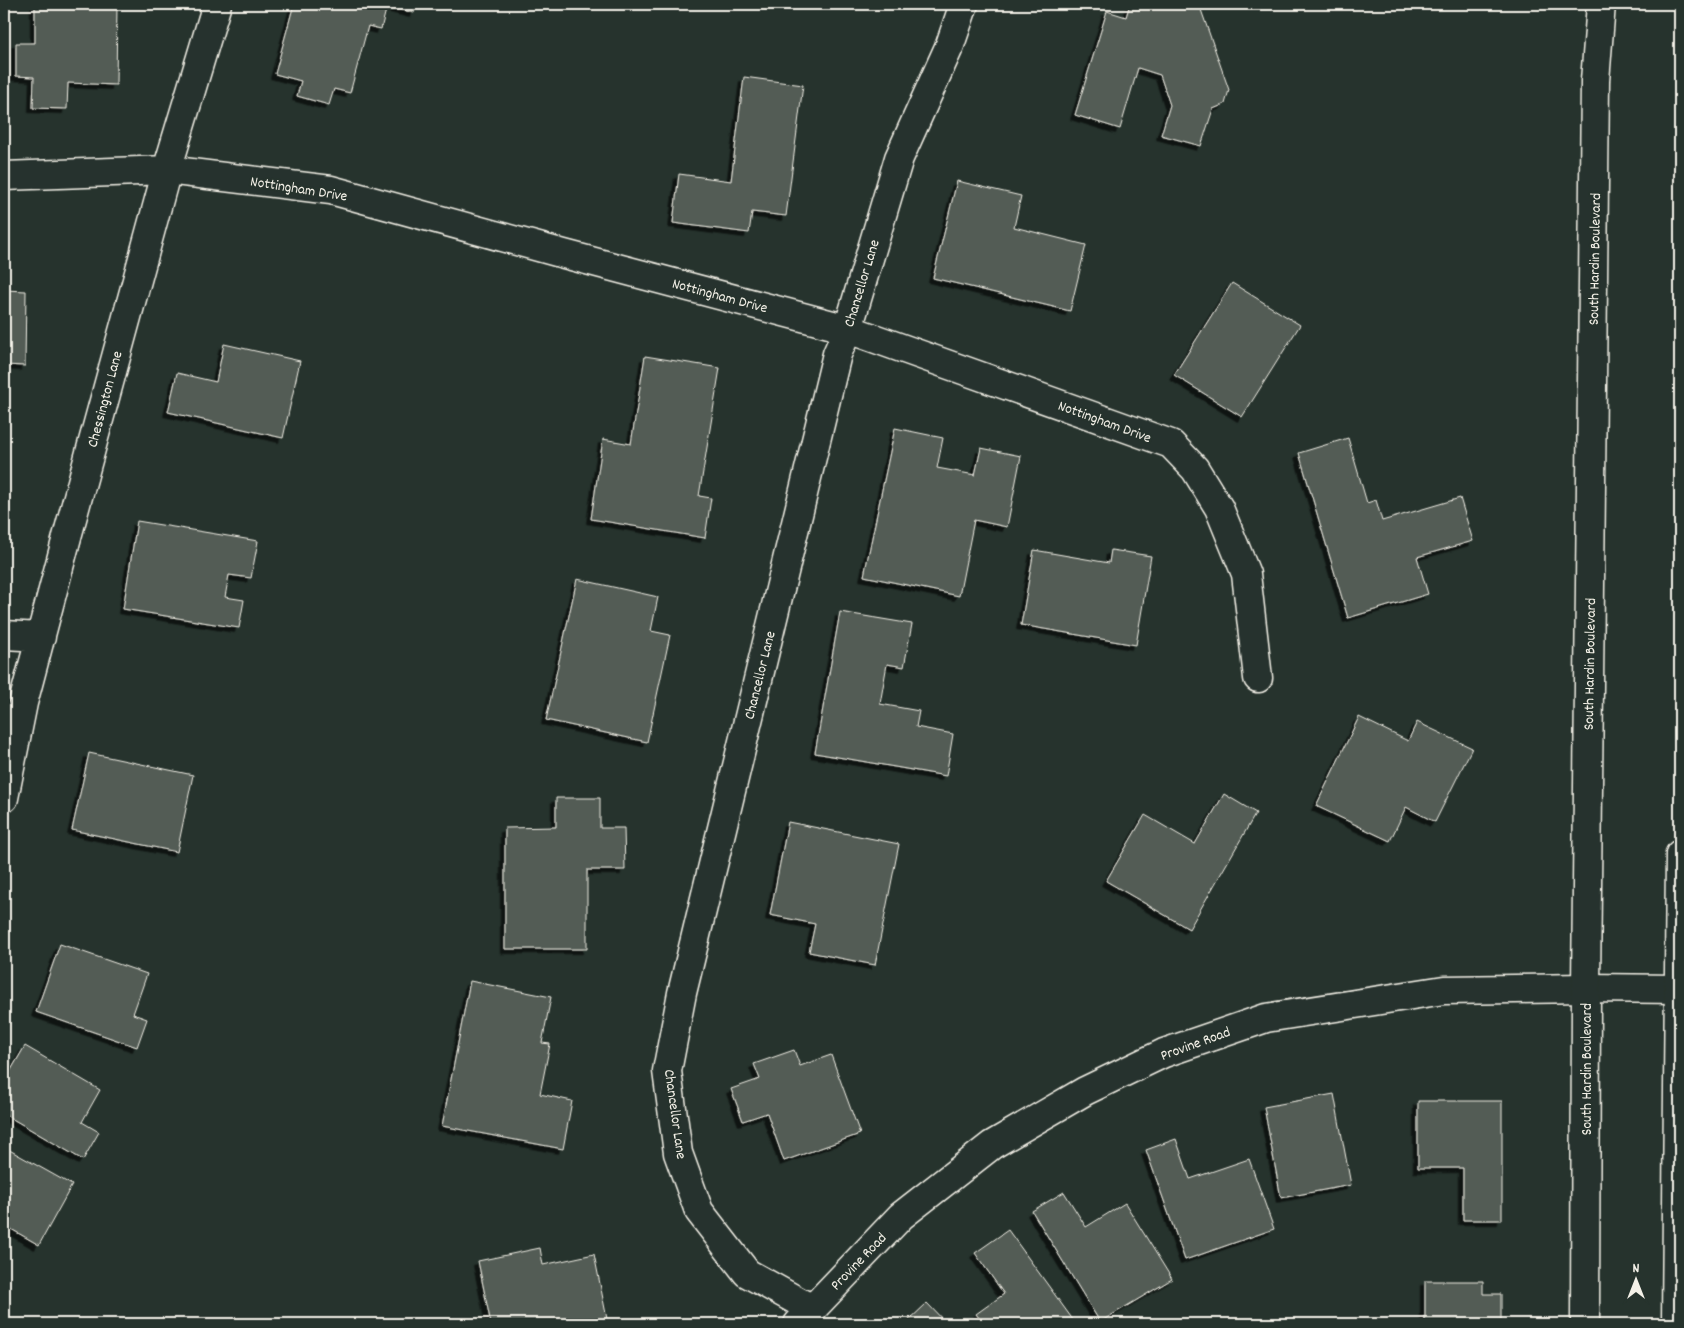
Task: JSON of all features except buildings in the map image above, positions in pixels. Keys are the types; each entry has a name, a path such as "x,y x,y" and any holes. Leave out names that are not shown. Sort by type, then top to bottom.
{"street":[{"name":"Chessington Lane","path":"4,798 23,703 67,536 167,170 217,4"},
{"name":"Chancellor Lane","path":"805,1316 747,1273 699,1212 678,1153 667,1071 682,993 837,354 848,329 899,158 950,45 964,4"},
{"name":"South Hardin Boulevard","path":"1585,1324 1586,988 1595,81 1601,4"},
{"name":"Nottingham Drive","path":"4,176 167,170 331,190 848,329 1171,444 1196,469 1218,508 1246,574 1258,678"},
{"path":"4,635 41,637"},
{"path":"1676,1324 1680,854"},
{"name":"Provine Road","path":"805,1316 901,1216 992,1145 1085,1091 1164,1054 1266,1018 1444,990 1680,989"}]}
